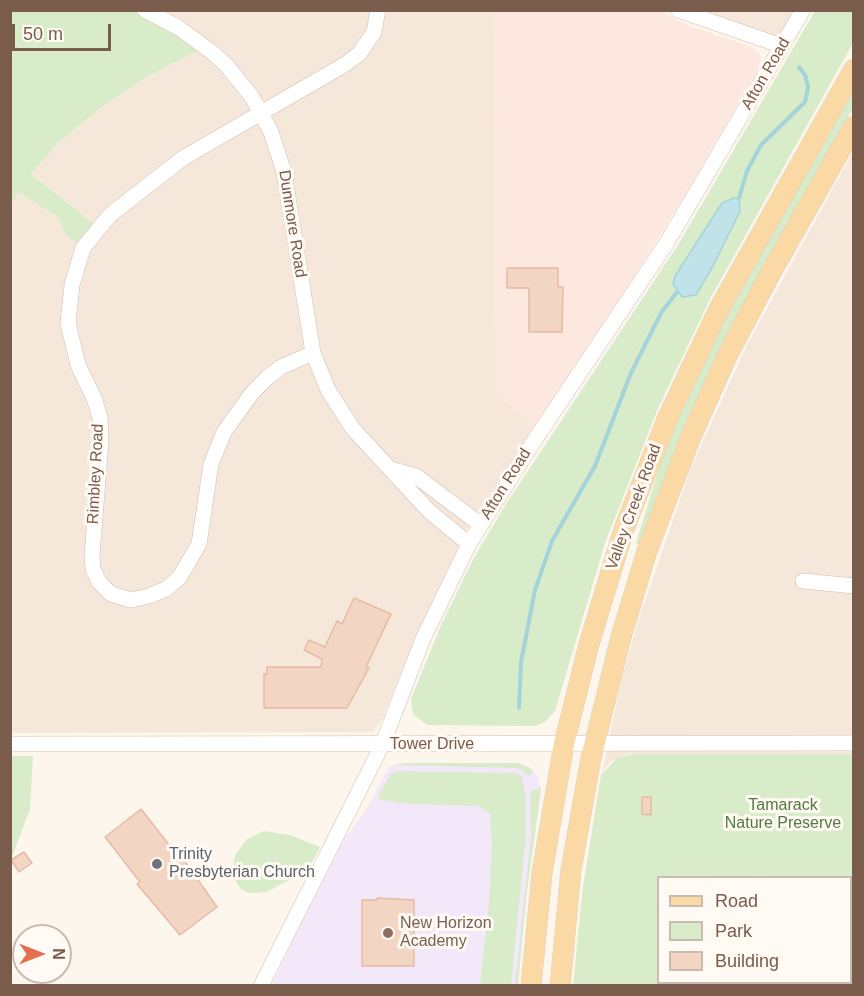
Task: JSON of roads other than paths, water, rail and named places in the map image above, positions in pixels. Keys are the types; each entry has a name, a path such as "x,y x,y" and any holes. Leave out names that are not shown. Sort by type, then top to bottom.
{"main road":[{"name":"Valley Creek Road","path":"531,986 545,853 564,744 606,586 645,473 676,399 724,300 854,69"},
{"name":"Valley Creek Road","path":"560,986 571,870 594,744 635,589 690,439 741,329 854,126"}],"street":[{"name":"Dunmore Road","path":"145,10 179,28 213,53 242,83 261,113 278,149 284,172 314,353 328,390 353,429 394,470 429,511 469,544"},
{"name":"Rimbley Road","path":"314,353 281,366 267,378 252,393 224,432 211,464 199,544 179,578 166,589 149,596 131,600 111,594 99,582 93,569 92,555 101,441 99,418 94,398 78,365 68,323 68,304 78,263 86,242 131,196 183,158 344,65 359,54 374,32 378,10"},
{"path":"678,10 783,46"},
{"name":"Afton Road","path":"261,986 382,745 423,639 469,544 666,244 803,10"},
{"name":"Dunmore Road","path":"394,470 416,476 481,525"},
{"path":"803,581 854,586"},
{"name":"Tower Drive","path":"10,744 854,743"}],"water":[{"path":"739,198 740,211 713,266 696,295 682,297 673,284 675,276 722,203"}],"waterway":[{"path":"739,198 747,171 761,145 805,102 808,87 805,75 799,67"},
{"path":"519,708 521,662 535,590 552,541 595,466 631,373 661,313 677,292"}],"place":[{"name":"Trinity Presbyterian Church","path":"157,864"},
{"name":"New Horizon Academy","path":"388,933"}],"park label":[{"name":"Tamarack Nature Preserve","path":"783,815"}]}
